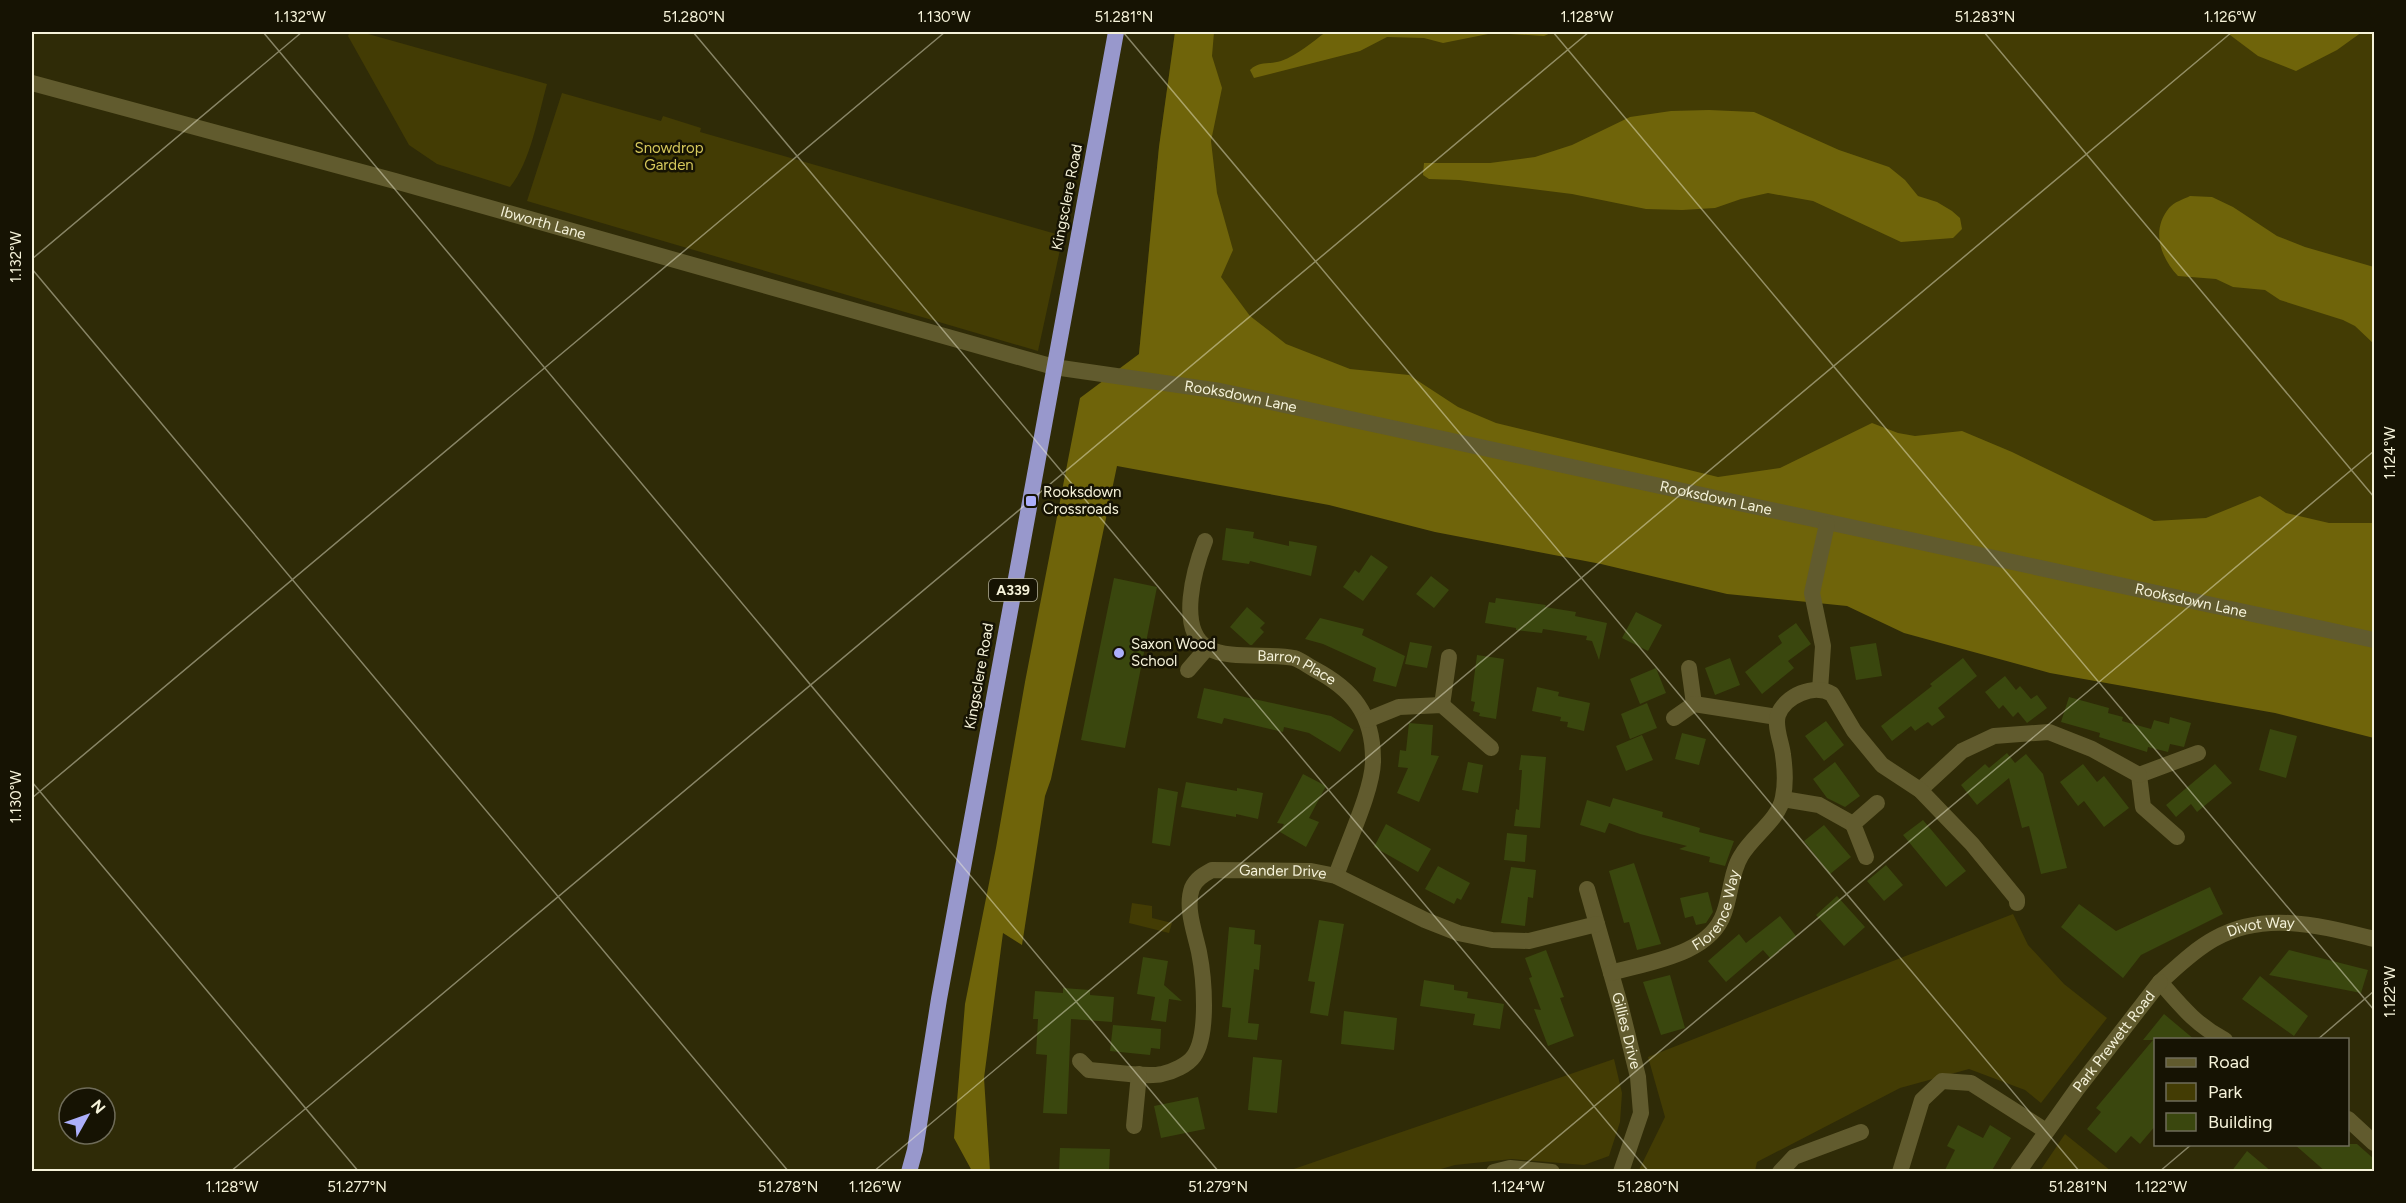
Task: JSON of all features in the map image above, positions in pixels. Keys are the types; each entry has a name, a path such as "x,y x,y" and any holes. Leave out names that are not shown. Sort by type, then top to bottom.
{"highway":[{"name":"Kingsclere Road","path":"909,1172 915,1150 939,999 1116,32"},
{"name":"Kingsclere Road","path":"915,1150 918,1172"}],"street":[{"name":"Ibworth Lane","path":"32,83 375,176 1054,367"},
{"name":"Rooksdown Lane","path":"1054,367 1220,391 1827,524 2374,640"},
{"path":"1820,690 1823,646 1812,593 1827,524"},
{"path":"1188,670 1208,648 1195,634 1191,612 1191,591 1197,562 1205,541"},
{"name":"Barron Place","path":"1208,648 1228,653 1295,658 1336,681 1354,699 1367,720 1373,760 1368,789 1336,876"},
{"path":"1442,705 1449,657"},
{"path":"1689,668 1694,704"},
{"path":"1866,857 1853,824 1819,805 1783,799 1783,753 1777,717 1784,704 1809,690 1820,690 1832,694 1854,731 1882,765 1920,790 1972,844 2017,899 2017,903"},
{"path":"1674,718 1694,704 1777,717"},
{"path":"1367,720 1399,707 1442,705 1491,748"},
{"path":"1920,790 1962,751 1994,736 2005,735 2049,732 2092,748 2139,775"},
{"path":"2139,775 2198,753"},
{"path":"2139,775 2143,807 2177,837"},
{"name":"Florence Way","path":"1611,973 1702,942 1724,915 1740,857 1768,823 1783,799"},
{"path":"1853,824 1877,803"},
{"name":"Gander Drive","path":"1080,1061 1089,1070 1161,1075 1181,1066 1194,1056 1199,1043 1205,1005 1199,955 1190,916 1191,889 1200,876 1212,870 1311,871 1336,876 1425,920 1458,933 1492,940 1529,941 1597,924"},
{"name":"Gillies Drive","path":"1587,889 1638,1077 1641,1113 1621,1172"},
{"name":"Divot Way","path":"2160,982 2197,950 2215,938 2251,924 2270,921 2298,922 2374,939"},
{"name":"Park Prewett Road","path":"2018,1172 2046,1131 2160,982 2193,1019 2204,1029 2220,1038"},
{"path":"1134,1126 1139,1074"},
{"path":"1899,1172 1922,1100 1942,1081 1971,1083 2046,1131"},
{"path":"2349,1120 2374,1143"},
{"path":"1780,1172 1794,1157 1861,1132"},
{"path":"1494,1172 1510,1167 1552,1172"}],"green space":[{"path":"350,32 361,32 547,84 529,151 510,187 437,164 409,145 348,36"},
{"path":"1175,32 2374,32 2374,622 1139,354 1159,147"},
{"name":"Snowdrop Garden","path":"562,93 661,121 663,116 701,128 700,132 1063,236 1038,351 527,201"},
{"path":"1132,903 1152,906 1152,918 1172,923 1169,933 1129,923"},
{"path":"2013,914 2028,945 2064,984 2107,1018 2041,1103 2025,1090 1969,1069 1900,1088 1757,1162 1755,1171 1638,1172 1665,1117 1648,1057"},
{"path":"1614,1059 1622,1093 1620,1122 1609,1156 1584,1165 1512,1159 1455,1165 1434,1171 1288,1171"},
{"path":"2065,1134 2111,1171 2040,1171"}],"shaded area":[{"path":"1175,32 1214,32 1212,56 1222,88 1211,141 1217,193 1233,250 1221,277 1250,316 1286,344 1350,369 1409,375 1458,407 1496,423 1718,477 1780,468 1872,423 1898,433 1915,436 1962,431 2012,452 2154,521 2206,518 2260,496 2286,513 2329,523 2374,523 2374,738 2275,713 2050,673 1904,633 1847,606 1727,594 1601,564 1435,532 1329,505 1117,466 1051,779 1045,796 1022,945 1003,933 984,1078 990,1171 972,1171 954,1138 965,1004 1080,398 1139,354 1159,147"},
{"path":"1326,32 1553,32 1544,36 1493,33 1443,43 1424,38 1387,37 1360,51 1254,78 1250,70 1254,67 1287,58"},
{"path":"2226,32 2362,32 2337,50 2296,71 2258,56"},
{"path":"1671,111 1754,112 1839,150 1889,167 1905,180 1918,196 1937,202 1952,211 1960,218 1962,229 1953,238 1901,242 1813,201 1768,193 1715,208 1646,209 1572,194 1459,180 1429,179 1423,175 1424,163 1490,163 1535,157 1572,145 1630,117"},
{"path":"2190,196 2212,197 2233,207 2277,236 2305,247 2374,267 2374,344 2355,326 2343,320 2280,300 2265,290 2233,287 2216,279 2178,276 2162,252 2160,225 2163,216 2171,206"}],"building":[{"path":"1226,528 1254,532 1253,538 1289,546 1289,541 1317,546 1311,576 1250,561 1249,564 1222,560"},
{"path":"1371,555 1388,567 1363,601 1343,587 1355,570 1359,573"},
{"path":"1431,576 1449,590 1434,608 1416,594"},
{"name":"Saxon Wood School","path":"1114,578 1157,587 1125,748 1081,740"},
{"path":"1496,598 1546,605 1545,607 1576,612 1575,616 1607,623 1599,660 1592,641 1586,640 1587,636 1543,629 1542,633 1516,630 1516,628 1485,623 1489,602 1495,603"},
{"path":"1247,607 1265,623 1260,628 1264,632 1252,645 1230,627"},
{"path":"1636,612 1662,625 1648,651 1622,638"},
{"path":"1320,618 1364,629 1362,635 1405,656 1396,687 1373,681 1376,668 1323,644 1305,639"},
{"path":"1796,623 1811,644 1788,661 1794,668 1762,694 1745,672 1782,643 1778,636"},
{"path":"1410,642 1432,646 1427,668 1405,664"},
{"path":"1876,643 1882,676 1856,680 1850,647"},
{"path":"1477,655 1504,659 1496,719 1479,716 1480,713 1473,711 1475,702 1471,701"},
{"path":"1730,658 1740,685 1715,695 1705,668"},
{"path":"1963,658 1977,676 1938,708 1945,717 1932,726 1928,722 1915,731 1911,726 1892,741 1881,726"},
{"path":"1656,668 1666,693 1640,704 1630,679"},
{"path":"2005,676 2016,690 2020,686 2031,699 2037,695 2047,708 2027,723 2018,712 2013,717 2003,705 1999,709 1985,692"},
{"path":"1537,687 1559,692 1558,696 1590,703 1584,731 1567,727 1568,722 1560,721 1561,717 1532,711"},
{"path":"1204,688 1331,716 1354,730 1340,752 1309,733 1284,727 1283,732 1224,718 1222,724 1197,718"},
{"path":"2069,697 2109,708 2108,713 2123,717 2122,721 2151,729 2154,720 2169,724 2170,717 2191,723 2184,747 2170,744 2168,752 2148,747 2147,752 2099,737 2100,733 2061,722"},
{"path":"1647,703 1657,728 1630,739 1621,714"},
{"path":"1826,721 1844,745 1824,761 1805,736"},
{"path":"1409,723 1433,725 1431,755 1439,756 1419,802 1397,793 1408,768 1398,767 1400,750 1406,751"},
{"path":"2270,729 2297,736 2286,778 2259,770"},
{"path":"1682,733 1706,739 1699,765 1675,759"},
{"path":"1642,735 1653,760 1626,771 1616,746"},
{"path":"2007,753 2015,763 2026,754 2043,774 2067,868 2041,874 2029,826 2022,828 2009,778 1977,805 1961,785 1985,764 1989,768"},
{"path":"1521,755 1546,757 1540,828 1514,826 1516,809 1519,810"},
{"path":"1468,762 1483,765 1478,793 1462,790"},
{"path":"1835,762 1860,796 1845,807 1827,798 1813,779"},
{"path":"2083,764 2097,782 2104,776 2129,808 2104,827 2084,801 2078,806 2060,782"},
{"path":"2215,764 2232,783 2197,812 2191,804 2176,817 2166,805"},
{"path":"1303,774 1326,786 1309,818 1319,822 1306,847 1280,832 1284,824 1277,823"},
{"path":"1186,782 1263,793 1258,819 1181,807"},
{"path":"1158,788 1178,792 1170,846 1152,843"},
{"path":"1613,798 1663,812 1662,817 1700,828 1699,832 1734,841 1725,866 1709,862 1710,857 1679,849 1687,846 1609,823 1605,833 1580,825 1587,800 1610,807"},
{"path":"1923,820 1966,871 1946,887 1903,835"},
{"path":"1386,824 1431,849 1418,872 1374,847"},
{"path":"1824,825 1851,857 1830,874 1804,841"},
{"path":"1507,833 1527,835 1525,862 1504,860"},
{"path":"1634,863 1661,944 1637,950 1629,922 1624,923 1609,871"},
{"path":"1886,865 1903,885 1884,901 1867,881"},
{"path":"1438,866 1470,883 1461,900 1457,898 1454,904 1425,889"},
{"path":"1511,867 1536,870 1533,898 1528,897 1525,926 1501,923"},
{"path":"2210,887 2223,914 2141,955 2123,978 2061,927 2079,904 2116,931"},
{"path":"1708,892 1713,912 1706,923 1696,925 1693,916 1685,918 1680,898"},
{"path":"1837,896 1865,927 1844,946 1816,915"},
{"path":"1780,916 1796,936 1770,958 1763,950 1726,982 1708,961 1739,934 1746,943"},
{"path":"1319,920 1344,924 1328,1016 1310,1013 1315,982 1308,981"},
{"path":"1229,927 1255,930 1254,944 1261,945 1259,970 1254,969 1248,1023 1259,1024 1257,1040 1228,1037 1231,1008 1222,1007"},
{"path":"1546,950 1564,997 1560,998 1574,1036 1548,1046 1534,1009 1541,1010 1529,978 1532,977 1525,958"},
{"path":"2289,950 2368,970 2361,993 2269,975"},
{"path":"1143,957 1168,961 1164,985 1182,1001 1169,999 1166,1022 1151,1020 1155,997 1137,994"},
{"path":"1670,975 1685,1028 1661,1035 1643,982"},
{"path":"2260,976 2308,1016 2294,1036 2242,999"},
{"path":"1424,980 1454,985 1454,990 1468,992 1467,998 1504,1004 1500,1029 1473,1025 1475,1014 1420,1006"},
{"path":"1063,988 1090,990 1090,995 1114,997 1112,1022 1071,1019 1067,1114 1043,1113 1047,1055 1036,1054 1038,1019 1033,1019 1035,991 1063,993"},
{"path":"1344,1011 1397,1018 1394,1050 1341,1044"},
{"path":"2164,1014 2193,1038 2154,1038 2154,1127 2140,1144 2131,1136 2116,1153 2087,1129 2101,1112 2096,1108 2153,1040 2143,1040"},
{"path":"1113,1025 1161,1029 1160,1049 1151,1048 1150,1055 1110,1051"},
{"path":"1253,1057 1282,1060 1277,1113 1248,1110"},
{"path":"1198,1097 1205,1129 1161,1138 1154,1106"},
{"path":"1958,1125 1983,1138 1990,1125 2011,1138 1991,1172 1944,1172 1955,1150 1947,1146"},
{"path":"2357,1144 2374,1159 2374,1172 2326,1172 2296,1146"},
{"path":"1060,1148 1110,1149 1109,1172 1059,1172"},
{"path":"2247,1151 2272,1172 2231,1172"}],"place":[{"name":"Rooksdown Crossroads","path":"1031,501"},
{"name":"Saxon Wood School","path":"1119,653"}]}
